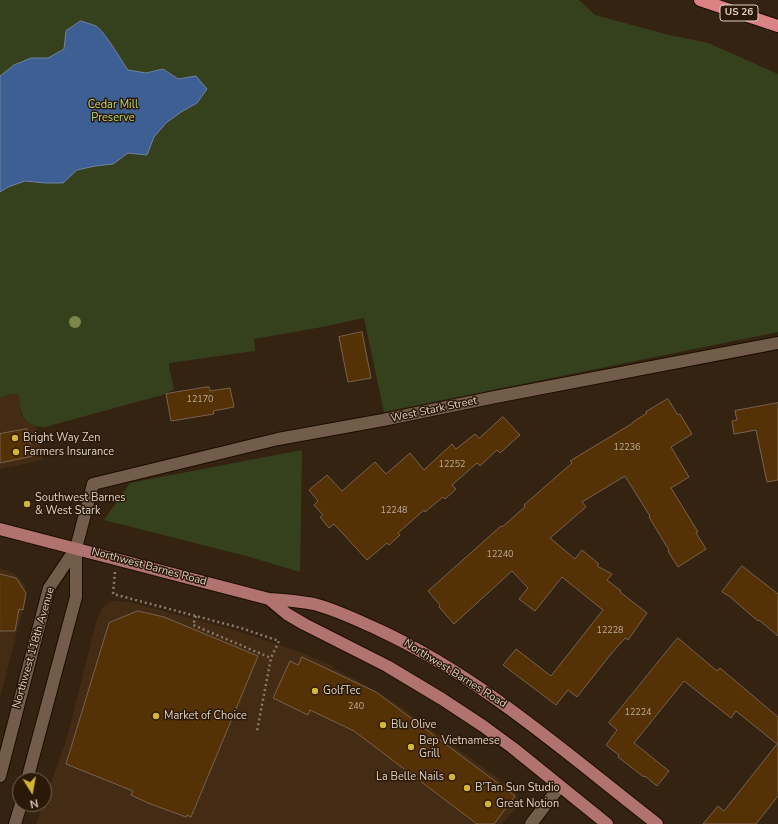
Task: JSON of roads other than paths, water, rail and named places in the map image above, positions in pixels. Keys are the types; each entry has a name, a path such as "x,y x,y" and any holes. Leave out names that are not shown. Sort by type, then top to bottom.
{"highway":[{"name":"US 26","path":"700,0 778,26"}],"main road":[{"name":"Northwest Barnes Road","path":"0,529 116,558 268,599 313,604 343,613 404,642 476,685 516,713 657,824"},
{"name":"Northwest Barnes Road","path":"268,599 287,614 304,624 387,666 442,699 513,748 607,824"}],"street":[{"name":"West Stark Street","path":"76,548 93,484 278,439 778,343"},
{"name":"Northwest 118th Avenue","path":"0,776 49,588 76,548"},
{"path":"29,772 76,597 76,548"},
{"path":"531,824 560,786"},
{"path":"15,824 19,812"}],"water":[{"path":"81,21 94,25 100,29 128,70 146,73 163,69 178,79 196,76 207,89 197,103 166,123 154,137 147,155 128,153 113,164 77,170 63,183 25,181 8,187 0,192 0,76 14,65 31,58 48,58 64,49 66,31"}],"place":[{"name":"Bright Way Zen","path":"15,438"},
{"name":"Farmers Insurance","path":"16,452"},
{"name":"Southwest Barnes & West Stark","path":"27,504"},
{"name":"GolfTec","path":"315,691"},
{"name":"Market of Choice","path":"156,716"},
{"name":"Blu Olive","path":"383,725"},
{"name":"Bep Vietnamese Grill","path":"411,747"},
{"name":"La Belle Nails","path":"452,777"},
{"name":"B’Tan Sun Studio","path":"467,788"},
{"name":"Great Notion","path":"488,804"}],"park label":[{"name":"Cedar Mill Preserve","path":"113,111"}]}
